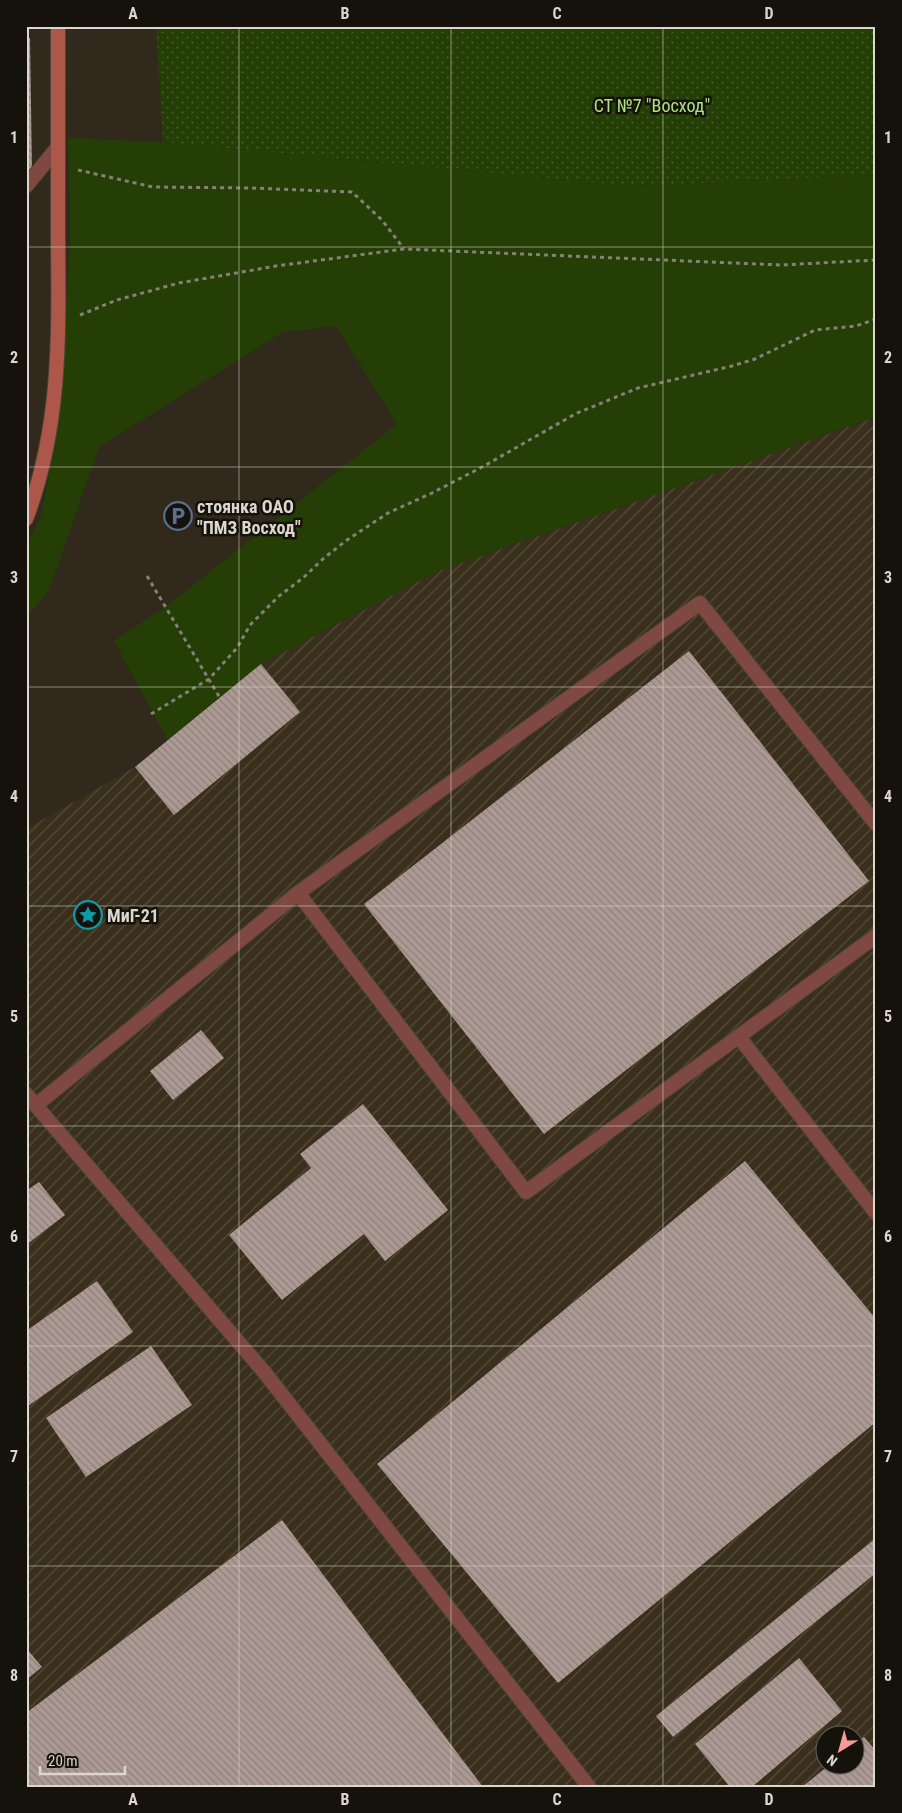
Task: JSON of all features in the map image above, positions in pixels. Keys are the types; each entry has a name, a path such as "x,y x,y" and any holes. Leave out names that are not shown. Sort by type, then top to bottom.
{"main road":[{"path":"26,519 43,468 50,436 56,384 58,330 58,26"}],"lane":[{"path":"26,186 58,148"},
{"path":"36,1105 298,893 700,603 876,824"},
{"path":"298,893 526,1192 876,936"},
{"path":"739,1037 876,1213"},
{"path":"26,1094 265,1373 589,1787"}],"path":[{"path":"58,166 153,187 352,192 382,220 404,249"},
{"path":"58,330 76,317 116,300 180,282 276,266 404,249 781,265 876,260"},
{"path":"151,714 209,679 237,648 250,625 278,596 303,578 347,540 388,514 450,484 575,414 638,388 755,359 815,330 856,326 876,319"},
{"path":"147,576 220,698"}],"shaded area":[{"path":"876,417 876,1787 26,1787 26,829 135,767 261,664 438,571"}],"green space":[{"name":"СТ №7 \"Восход\"","path":"156,26 876,26 876,175 631,186 163,142"},
{"path":"68,138 163,142 631,186 876,175 876,417 438,571 261,664 168,741 114,641 165,607 397,424 336,326 283,332 99,447 49,591 26,617 26,548 42,512 62,399 70,234"}],"building":[{"path":"26,38 30,38 32,170 26,170"},
{"path":"689,651 869,881 544,1134 364,904"},
{"path":"261,664 300,712 174,815 135,767"},
{"path":"201,1030 224,1058 173,1100 150,1071"},
{"path":"363,1104 448,1210 385,1261 364,1234 282,1300 229,1235 311,1168 300,1154"},
{"path":"745,1161 876,1319 876,1422 558,1683 377,1464"},
{"path":"39,1182 65,1215 26,1245 26,1191"},
{"path":"97,1281 133,1332 28,1406 26,1403 26,1331"},
{"path":"151,1346 192,1405 86,1477 46,1418"},
{"path":"282,1520 483,1787 26,1787 26,1713"},
{"path":"876,1538 876,1573 673,1737 656,1716"},
{"path":"26,1648 42,1667 26,1680"},
{"path":"799,1658 842,1711 824,1726 814,1726 814,1735 752,1787 730,1787 695,1744"},
{"path":"864,1737 876,1751 876,1787 802,1787 816,1776 864,1776"}],"place":[{"name":"стоянка ОАО \"ПМЗ Восход\"","path":"178,516"},
{"name":"МиГ-21","path":"88,915"}]}
